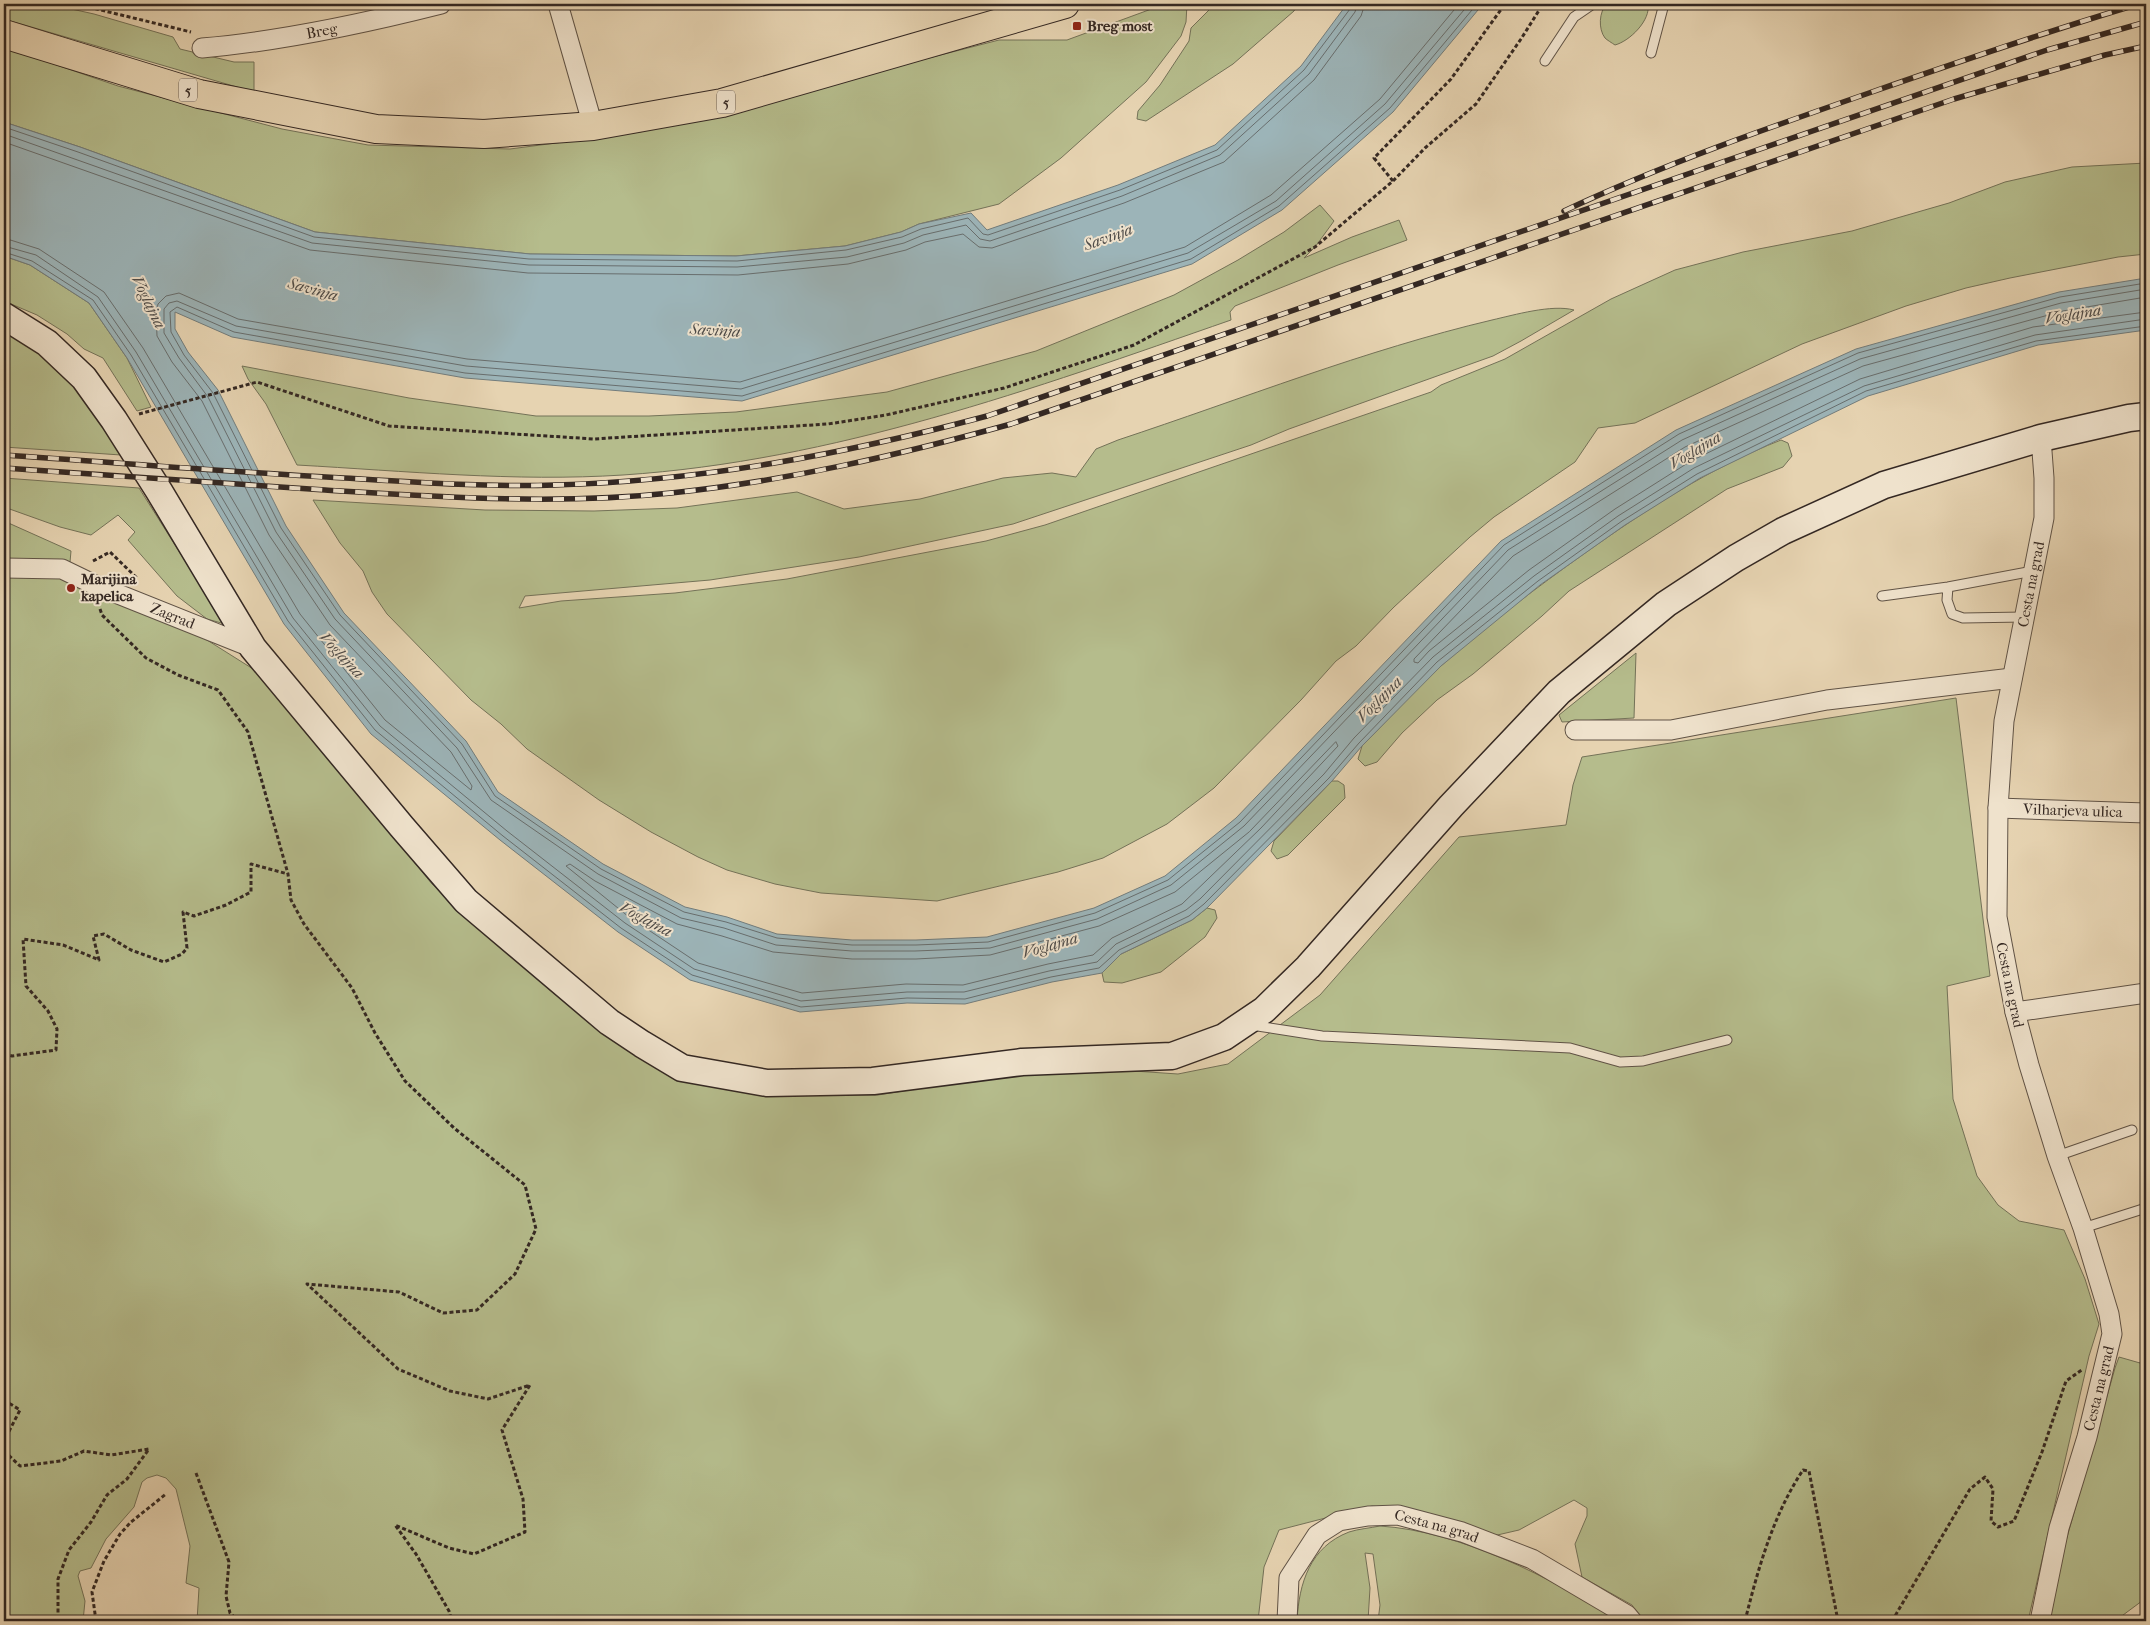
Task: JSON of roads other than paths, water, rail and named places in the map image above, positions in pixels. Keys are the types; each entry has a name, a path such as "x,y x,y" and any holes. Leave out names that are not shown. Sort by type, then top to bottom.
{"main road":[{"name":"5","path":"4,34 199,94 376,129 484,134 593,126 722,103 1065,4"}],"street":[{"name":"Breg","path":"197,40 302,36 362,24 441,4"},
{"path":"558,4 593,126"},
{"path":"4,316 47,343 84,378 114,420 159,490 252,648 466,901 609,1022 642,1044 682,1068 767,1083 873,1081 1022,1062 1172,1056 1224,1037 1264,1010 1308,968 1451,806 1559,692 1666,604 1736,558 1783,531 1884,485 2041,438 2146,416"},
{"name":"Cesta na grad","path":"2040,1621 2059,1528 2087,1437 2112,1334 2109,1314 2084,1228 2056,1156 2015,1012 1996,918 1998,808 2004,721 2044,518 2041,438"},
{"name":"Zagrad","path":"4,568 62,569 92,584 252,648"},
{"path":"1575,730 1671,730 1827,700 2012,678"},
{"name":"Vilharjeva ulica","path":"1998,808 2146,813"},
{"path":"2015,1012 2146,993"},
{"name":"Cesta na grad","path":"1286,1621 1289,1578 1317,1535 1339,1522 1368,1516 1398,1516 1462,1532 1532,1559 1627,1615 1632,1621"}],"lane":[{"path":"1546,61 1574,16 1593,4"},
{"path":"1651,53 1664,4"},
{"path":"1882,596 1948,587 2033,571"},
{"path":"1948,587 1947,600 1952,614 1963,618 2024,618"},
{"path":"1243,1024 1322,1036 1570,1048 1620,1062 1643,1061 1727,1040"},
{"path":"2056,1156 2132,1130"},
{"path":"2084,1228 2146,1208"}],"water":[{"path":"1347,4 1483,4 1393,112 1282,210 1192,264 742,401 465,378 232,337 175,312 175,329 188,352 218,390 286,526 344,613 466,741 498,792 603,864 685,907 727,917 777,934 852,940 916,940 987,937 1094,908 1165,876 1236,818 1501,541 1676,430 1856,349 2059,292 2146,278 2146,330 2038,345 1868,396 1700,478 1625,525 1540,585 1441,666 1362,746 1332,781 1207,908 1192,920 1121,954 1102,973 1052,982 965,1004 907,1003 800,1012 690,980 618,932 500,840 371,734 284,624 127,358 89,303 30,265 4,256 4,122 80,147 315,232 530,254 736,256 845,246 901,232 919,224 971,213 987,230 1118,185 1215,145 1301,66"}],"railway":[{"path":"1564,211 1639,178 1753,134 1902,81 2139,4"},
{"path":"4,455 316,477 458,484 555,485 665,478 773,463 827,453 934,430 987,416 2047,50 2146,22"},
{"path":"4,468 368,493 498,499 585,499 628,497 714,488 843,466 1011,424 1954,99 2105,55 2146,46"}],"place":[{"name":"Breg most","path":"1077,26"},
{"name":"Marijina kapelica","path":"71,588"}],"water label":[{"name":"Savinja","path":"1108,237"},
{"name":"Savinja","path":"313,289"},
{"name":"Voglajna","path":"149,302"},
{"name":"Voglajna","path":"2073,314"},
{"name":"Savinja","path":"715,330"},
{"name":"Voglajna","path":"1695,450"},
{"name":"Voglajna","path":"342,655"},
{"name":"Voglajna","path":"1379,699"},
{"name":"Voglajna","path":"646,919"},
{"name":"Voglajna","path":"1050,945"}]}
